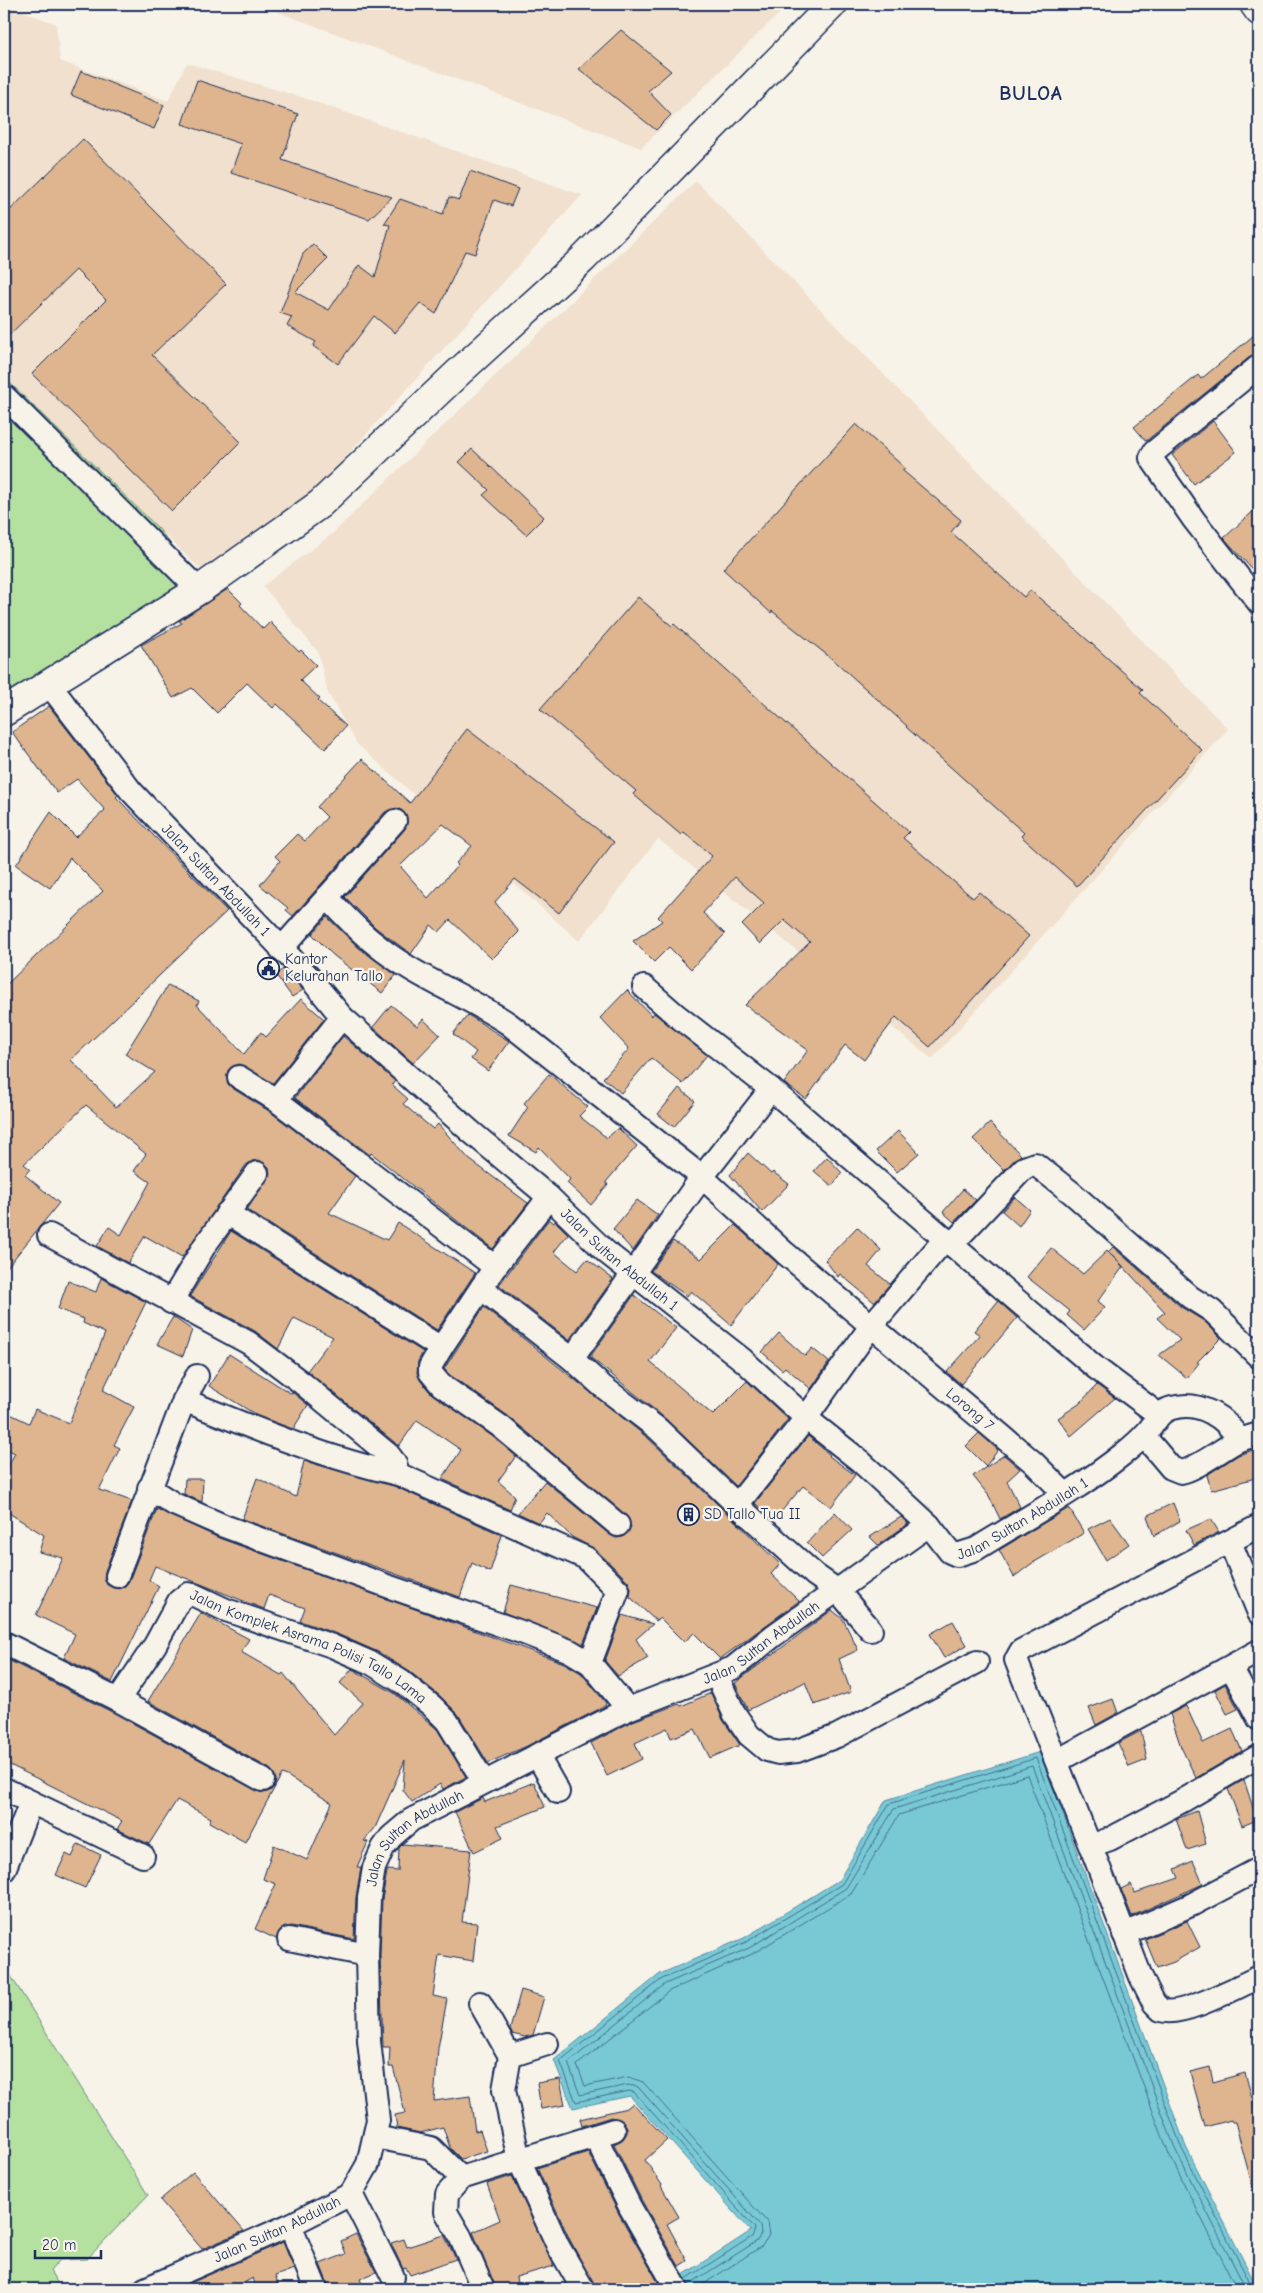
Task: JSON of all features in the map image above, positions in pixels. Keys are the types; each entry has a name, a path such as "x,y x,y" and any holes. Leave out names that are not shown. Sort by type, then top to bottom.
{"street":[{"path":"4,712 199,590 320,504 460,371 584,259 833,4"},
{"path":"1254,4 1259,11"},
{"path":"1259,366 1154,452 1150,458 1194,520 1259,603"},
{"path":"4,396 199,590"},
{"name":"Jalan Sultan Abdullah 1","path":"48,683 131,791 309,977 342,1017 463,1125 549,1197 606,1252 742,1360 806,1418 860,1461 929,1525 946,1549 953,1554 962,1554 976,1549 1096,1476 1144,1436 1159,1415"},
{"path":"281,949 396,821"},
{"name":"Lorong 7","path":"327,897 374,944 406,966 482,1005 509,1024 702,1177 785,1253 984,1419 1034,1463 1065,1494"},
{"path":"644,987 676,1015 771,1090 1096,1368 1159,1415 1171,1408 1196,1407 1252,1436"},
{"path":"276,1100 342,1017"},
{"path":"239,1077 276,1100 495,1267"},
{"path":"572,1358 634,1275 702,1177 771,1090"},
{"path":"737,1505 806,1418 871,1326 949,1241 1024,1168 1035,1164 1072,1193 1190,1297 1212,1311 1259,1357"},
{"path":"171,1302 227,1213 257,1173"},
{"path":"549,1197 495,1267 430,1367 435,1380 500,1426 618,1525"},
{"path":"227,1213 441,1348"},
{"path":"49,1235 249,1343 389,1455 395,1463 398,1474"},
{"path":"482,1288 572,1358 602,1386 658,1429 737,1505 815,1574 838,1591 871,1630"},
{"path":"116,1576 184,1400 197,1376"},
{"path":"184,1400 279,1436 374,1468 398,1474 500,1521 548,1540 592,1562 618,1590 590,1663"},
{"path":"1144,1436 1170,1468 1182,1472 1198,1465 1215,1452 1252,1436"},
{"path":"149,1488 174,1504 224,1526 390,1587 524,1633 570,1652 590,1663 628,1709"},
{"name":"Jalan Sultan Abdullah","path":"145,2289 290,2225 351,2194 368,2164 375,2137 377,2100 369,2041 367,1956 370,1898 374,1868 383,1848 391,1837 412,1820 628,1709 717,1676 733,1668 773,1636 929,1525"},
{"path":"1259,1526 1018,1654 1017,1663 1057,1761 1085,1838 1092,1847 1124,1934 1154,2003 1165,2012 1187,2008 1259,1977"},
{"path":"1230,1542 1259,1614"},
{"name":"Jalan Komplek Asrama Polisi Tallo Lama","path":"118,1700 155,1645 179,1601 188,1594 194,1595 226,1610 332,1646 372,1663 402,1682 447,1720 484,1782"},
{"path":"4,1643 118,1700 263,1780"},
{"path":"1057,1761 1259,1651"},
{"path":"717,1676 734,1713 749,1735 767,1750 778,1753 798,1751 837,1736 977,1662"},
{"path":"1231,1667 1259,1719"},
{"path":"538,1756 558,1792"},
{"path":"1092,1847 1184,1800 1259,1756"},
{"path":"4,1789 143,1856"},
{"path":"4,1870 31,1802"},
{"path":"1124,1934 1191,1905 1259,1869"},
{"path":"289,1939 367,1956"},
{"path":"480,2003 510,2056 504,2090 519,2160 558,2246 583,2289"},
{"path":"510,2056 547,2044"},
{"path":"483,2289 460,2236 446,2212 447,2194 461,2178 605,2133 630,2207 677,2289"},
{"path":"375,2137 431,2148 461,2178"},
{"path":"351,2194 393,2277"},
{"path":"290,2225 316,2289"}],"shaded area":[{"path":"4,4 56,24 60,61 168,101 187,63 304,98 582,195 316,490 200,569 4,376"},
{"path":"257,4 789,4 641,148"},
{"path":"696,181 1228,729 932,1059 658,839 579,941 357,744 328,693 318,652 263,586 332,534"}],"green space":[{"path":"4,377 159,529 190,569 180,586 4,696"},
{"path":"4,1965 148,2195 87,2259 60,2260 50,2271 58,2284 51,2289 4,2289"}],"water":[{"path":"1040,1752 1186,2147 1258,2289 667,2289 666,2286 751,2231 630,2096 573,2108 554,2060 660,1974 744,1938 839,1880 886,1800"}],"building":[{"path":"621,30 671,71 648,91 671,115 656,130 579,69"},
{"path":"81,71 164,105 154,129 71,95"},
{"path":"197,80 298,114 282,160 392,197 369,219 231,173 241,144 182,124"},
{"path":"83,139 226,284 152,355 241,442 172,511 32,374 106,300 76,270 4,340 4,216"},
{"path":"470,171 518,189 511,206 494,200 475,254 465,251 436,314 420,303 395,333 374,316 338,364 313,346 316,342 287,326 292,317 280,313 303,254 313,244 328,259 295,292 329,310 359,265 375,277 390,225 384,224 400,199 443,214 449,197 459,200"},
{"path":"1259,331 1259,353 1251,356 1146,441 1134,427 1198,375 1201,379"},
{"path":"1213,421 1236,452 1194,484 1172,455"},
{"path":"856,424 905,468 902,470 961,520 951,532 1024,597 1030,590 1143,690 1140,693 1202,750 1077,886 1021,836 1024,833 837,663 772,611 771,613 723,569"},
{"path":"472,449 544,517 526,535 483,495 489,490 459,462"},
{"path":"1259,506 1259,577 1224,538"},
{"path":"228,589 242,603 240,605 263,629 270,622 299,652 301,650 316,665 300,680 320,699 318,701 346,726 325,749 277,704 273,708 247,683 217,713 192,688 173,698 141,645 182,623 179,621"},
{"path":"638,597 672,626 674,624 909,832 903,838 973,898 979,892 1029,936 930,1047 896,1017 864,1060 845,1045 806,1099 784,1083 808,1050 745,1005 810,942 784,920 760,944 742,925 764,903 735,877 703,913 725,934 691,969 669,947 654,962 633,941 662,921 658,917 712,856 684,832 681,835 633,794 636,791 540,709"},
{"path":"49,706 118,795 116,797 227,911 71,1060 116,1107 155,1072 125,1054 168,985 199,1001 197,1005 244,1054 261,1032 266,1037 301,999 324,1019 273,1083 239,1064 228,1070 227,1083 269,1111 355,1176 329,1213 387,1240 398,1223 475,1273 437,1330 247,1210 270,1175 269,1167 259,1160 252,1161 246,1165 182,1257 145,1236 128,1263 97,1246 109,1227 121,1235 150,1182 134,1171 146,1154 86,1105 24,1164 30,1169 25,1175 59,1203 4,1271 4,987 103,891 70,858 50,888 16,865 51,812 76,837 105,810 77,779 57,793 12,732"},
{"path":"467,729 614,842 559,913 515,879 495,902 519,932 492,959 450,920 439,932 431,925 411,954 376,928 345,897 405,829 407,816 397,808 385,812 293,916 286,910 288,908 260,885 280,861 275,856 297,834 305,841 327,817 317,807 362,759 410,803","holes":["443,824 472,846 456,863 458,865 428,898 400,866"]},
{"path":"327,917 359,948 396,975 382,993 333,955 312,934"},
{"path":"283,969 303,990 292,997 276,975"},
{"path":"627,990 652,1016 654,1013 707,1055 683,1084 651,1058 621,1093 603,1078 629,1049 600,1018"},
{"path":"391,1005 417,1026 423,1019 440,1035 413,1063 373,1027"},
{"path":"468,1015 509,1041 488,1071 471,1059 476,1052 453,1034"},
{"path":"343,1036 395,1081 392,1085 408,1099 403,1104 433,1129 438,1124 469,1159 528,1203 493,1249 371,1153 370,1155 295,1098"},
{"path":"549,1074 588,1107 579,1116 607,1138 618,1128 637,1146 606,1182 608,1185 591,1205 567,1183 570,1179 539,1147 536,1152 509,1136 528,1107 524,1103"},
{"path":"679,1088 695,1101 674,1127 658,1114"},
{"path":"990,1123 1021,1155 1004,1170 973,1139"},
{"path":"898,1131 919,1153 897,1172 876,1151"},
{"path":"748,1153 771,1174 773,1172 789,1184 762,1212 730,1175"},
{"path":"827,1157 842,1173 832,1186 814,1171"},
{"path":"963,1189 976,1200 954,1222 943,1212"},
{"path":"1015,1197 1030,1210 1019,1226 1002,1211"},
{"path":"637,1200 658,1215 633,1251 613,1229"},
{"path":"549,1219 554,1223 555,1221 568,1234 554,1252 577,1271 587,1259 613,1279 569,1340 499,1285"},
{"path":"735,1225 778,1264 731,1325 691,1291 687,1296 651,1271 673,1241 701,1259"},
{"path":"857,1227 881,1250 868,1266 890,1284 874,1302 840,1274 838,1277 825,1260"},
{"path":"231,1231 423,1352 418,1361 417,1373 420,1380 431,1393 492,1436 516,1456 498,1481 515,1496 510,1510 442,1479 461,1450 417,1420 399,1446 307,1371 333,1337 294,1318 278,1349 255,1331 190,1296"},
{"path":"1113,1247 1181,1307 1204,1321 1221,1338 1197,1362 1199,1363 1187,1378 1159,1355 1180,1340 1157,1318 1165,1312 1109,1251"},
{"path":"1051,1248 1083,1274 1107,1251 1123,1267 1098,1301 1105,1307 1084,1330 1067,1315 1070,1311 1027,1277"},
{"path":"101,1278 146,1302 103,1390 134,1407 114,1445 120,1448 99,1490 132,1501 105,1571 104,1579 107,1585 119,1589 129,1581 157,1509 219,1538 564,1663 581,1673 606,1703 605,1706 527,1746 488,1763 458,1714 440,1696 410,1672 378,1652 337,1634 300,1621 305,1608 269,1595 264,1609 155,1566 149,1580 159,1586 112,1682 64,1658 75,1634 36,1615 63,1558 39,1552 44,1535 4,1510 4,1474 15,1453 4,1448 4,1411 29,1423 35,1409 69,1423 105,1333 83,1323 84,1319 58,1309 68,1281 96,1292"},
{"path":"634,1295 676,1328 650,1362 713,1415 747,1381 788,1419 736,1486 667,1420 590,1357"},
{"path":"998,1301 1017,1318 961,1384 947,1372 980,1335 974,1331"},
{"path":"484,1307 649,1439 780,1564 771,1574 799,1601 720,1659 694,1633 684,1642 660,1618 656,1621 630,1597 631,1588 628,1581 595,1549 572,1537 547,1513 539,1523 518,1513 545,1481 610,1535 616,1538 623,1537 631,1527 626,1515 508,1416 444,1369"},
{"path":"173,1317 192,1330 183,1356 157,1344"},
{"path":"779,1333 805,1356 812,1348 829,1362 811,1389 785,1367 782,1370 762,1352"},
{"path":"229,1354 290,1393 292,1392 308,1405 293,1429 258,1416 209,1386"},
{"path":"1097,1385 1115,1398 1071,1436 1058,1418 1079,1404"},
{"path":"979,1433 998,1450 986,1466 966,1446"},
{"path":"808,1436 829,1456 855,1475 831,1507 803,1486 774,1520 755,1503"},
{"path":"1259,1448 1259,1477 1211,1490 1207,1475 1238,1455"},
{"path":"1004,1455 1020,1469 1007,1481 1020,1507 1000,1519 989,1496 973,1476"},
{"path":"304,1461 394,1486 502,1535 490,1572 472,1563 460,1597 242,1519 257,1478 296,1497"},
{"path":"185,1479 203,1479 202,1502 184,1494"},
{"path":"1173,1503 1180,1521 1154,1536 1147,1516"},
{"path":"1069,1508 1084,1533 1031,1564 1014,1577 999,1550"},
{"path":"835,1512 852,1530 822,1558 807,1543"},
{"path":"901,1517 908,1524 878,1545 870,1537"},
{"path":"1110,1518 1129,1544 1106,1560 1088,1529"},
{"path":"1211,1519 1219,1532 1194,1545 1186,1530"},
{"path":"511,1585 597,1608 583,1644 503,1612"},
{"path":"832,1610 843,1619 858,1650 839,1659 851,1692 814,1705 805,1682 748,1710 735,1683"},
{"path":"201,1613 249,1639 241,1652 281,1675 283,1673 334,1735 363,1703 340,1683 352,1669 394,1693 437,1729 466,1777 443,1789 440,1784 412,1802 403,1790 405,1760 375,1828 364,1841 368,1842 357,1867 361,1867 356,1897 354,1939 291,1926 280,1930 276,1939 255,1929 276,1884 263,1879 274,1845 307,1860 332,1803 287,1776 282,1774 245,1842 209,1822 211,1818 177,1800 149,1844 117,1829 122,1821 4,1762 4,1658 112,1712 257,1791 264,1793 270,1791 275,1786 276,1779 270,1769 148,1701"},
{"path":"622,1615 653,1624 636,1639 648,1658 618,1676 605,1661"},
{"path":"953,1621 967,1645 944,1658 930,1634"},
{"path":"1225,1684 1238,1709 1227,1714 1215,1690"},
{"path":"711,1693 723,1720 740,1745 710,1758 695,1729 671,1738 667,1728 635,1743 642,1759 607,1776 591,1743 633,1721 679,1704 681,1706"},
{"path":"1113,1699 1118,1713 1096,1725 1089,1708"},
{"path":"1186,1706 1203,1743 1232,1729 1242,1751 1196,1778 1181,1747 1170,1714"},
{"path":"1141,1731 1147,1760 1129,1767 1118,1743"},
{"path":"1244,1780 1257,1820 1242,1826 1228,1789"},
{"path":"534,1782 545,1807 497,1826 503,1838 474,1852 455,1812 483,1798 485,1802"},
{"path":"1197,1811 1206,1844 1187,1850 1176,1819"},
{"path":"78,1844 101,1855 85,1888 56,1875 66,1854 72,1857"},
{"path":"403,1844 471,1850 462,1922 477,1923 473,1961 439,1955 433,1996 447,1999 438,2048 434,2101 470,2096 475,2131 480,2130 487,2151 461,2159 450,2148 443,2127 420,2133 397,2128 395,2115 405,2113 393,2067 389,2067 390,2047 383,2047 380,1955 382,1899 387,1872 388,1870 398,1871 399,1848"},
{"path":"1193,1861 1203,1884 1132,1916 1121,1889 1131,1884 1135,1893 1179,1878 1175,1869"},
{"path":"1187,1921 1200,1947 1174,1962 1157,1968 1145,1939"},
{"path":"521,1990 544,1997 533,2035 525,2037 512,2034 510,2029"},
{"path":"1210,2067 1213,2082 1245,2073 1259,2122 1259,2191 1254,2192 1235,2122 1231,2120 1205,2127 1190,2072"},
{"path":"560,2079 565,2105 541,2109 537,2083"},
{"path":"633,2103 667,2140 645,2160 662,2185 679,2217 667,2224 687,2261 679,2266 642,2201 614,2144 623,2139 627,2133 627,2127 623,2121 611,2117 582,2126 580,2119 627,2108"},
{"path":"588,2152 619,2214 662,2289 596,2289 570,2240 537,2168"},
{"path":"193,2172 244,2231 202,2249 160,2200"},
{"path":"512,2176 554,2266 516,2277 518,2289 496,2289 473,2232 500,2220 487,2184"},
{"path":"356,2234 376,2272 360,2279 364,2289 330,2289 320,2264 346,2254 341,2241"},
{"path":"444,2235 456,2259 410,2275 406,2268 403,2269 391,2243 404,2239 407,2247"},
{"path":"283,2242 294,2269 275,2276 280,2289 257,2289 253,2278 232,2289 177,2289"}],"place":[{"name":"Kantor Kelurahan Tallo","path":"269,968"},
{"name":"SD Tallo Tua II","path":"688,1514"}],"district":[{"name":"BULOA","path":"1031,93"}]}
